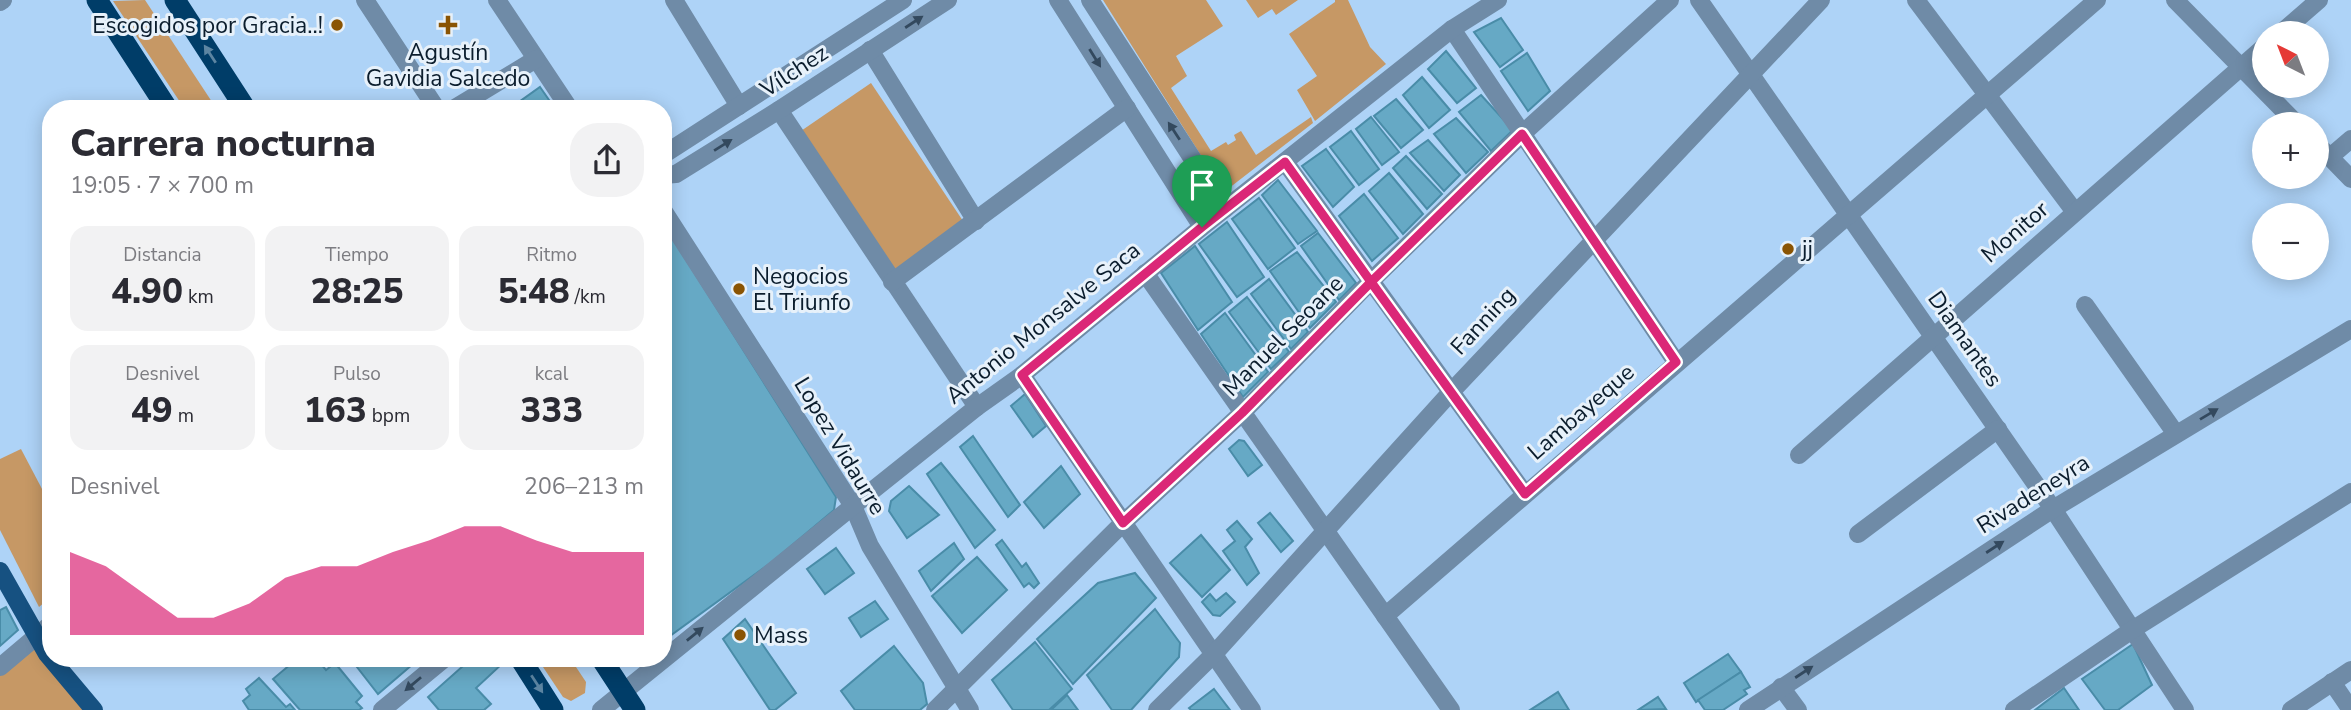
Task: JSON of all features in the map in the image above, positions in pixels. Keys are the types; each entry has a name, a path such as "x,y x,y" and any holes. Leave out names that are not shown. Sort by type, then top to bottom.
{"highway":[{"path":"97,0 162,100"},
{"path":"175,0 240,100"},
{"path":"526,667 553,710"},
{"path":"607,667 629,701"}],"main road":[{"path":"0,571 42,646"},
{"path":"58,667 94,710"}],"street":[{"path":"365,0 431,100"},
{"path":"497,0 564,100"},
{"path":"674,0 739,106"},
{"name":"Vílchez","path":"672,149 902,0"},
{"name":"Vílchez","path":"672,174 779,110 948,0"},
{"path":"1058,0 1202,227"},
{"path":"1090,0 1225,209"},
{"name":"Antonio Monsalve Saca","path":"672,664 853,506 976,407 1022,375 1202,227 1451,29 1498,0"},
{"name":"Manuel Seoane","path":"935,710 1123,523 1242,413 1522,134 1670,0"},
{"name":"Diamantes","path":"1699,0 2053,509 2185,710"},
{"name":"Fanning","path":"1157,710 1214,654 1451,391 1821,0"},
{"path":"1916,0 2075,212"},
{"name":"Lambayeque","path":"1385,616 2097,0"},
{"path":"2175,0 2285,112"},
{"path":"2295,21 2319,0"},
{"path":"1451,29 1676,362"},
{"path":"870,50 976,221"},
{"name":"Monitor","path":"1799,455 2252,58"},
{"path":"468,100 536,59"},
{"path":"892,282 1126,108"},
{"path":"779,110 976,407"},
{"path":"2351,139 2330,157 2351,179"},
{"path":"1285,162 1525,494"},
{"name":"Lopez Vidaurre","path":"672,224 853,506 870,546 970,710"},
{"path":"1145,273 1451,710"},
{"path":"2085,305 2176,434"},
{"name":"Rivadeneyra","path":"1748,710 2053,509 2351,329"},
{"path":"1022,375 1252,710"},
{"path":"1857,534 1998,429"},
{"path":"2014,710 2132,630 2351,492"},
{"path":"0,667 42,631"},
{"path":"382,710 434,667"},
{"name":"Antonio Monsalve Saca","path":"601,710 629,701 668,667"},
{"path":"2291,710 2351,670"},
{"path":"2332,682 2351,709"},
{"path":"1781,687 1798,710"}],"shaded area":[{"path":"145,0 211,100 179,100 113,1"},
{"path":"1103,0 1206,0 1223,26 1176,56 1187,76 1171,88 1211,151 1226,142 1228,145 1236,140 1234,135 1241,131 1256,155 1311,117 1313,123 1224,192"},
{"path":"1246,0 1298,0 1276,15 1272,9 1258,18"},
{"path":"1335,0 1348,0 1370,47 1386,64 1315,121 1297,90 1317,76 1289,34"},
{"path":"871,83 963,221 890,275 798,133"},
{"path":"21,449 42,489 42,604 39,607 0,530 0,459"},
{"path":"36,637 42,645 42,667 60,667 94,710 0,710 0,667"},
{"path":"543,667 576,667 586,682 585,693 571,701 563,697"}],"building":[{"path":"1501,18 1523,50 1500,67 1474,32"},
{"path":"1446,51 1476,88 1457,103 1428,69"},
{"path":"1527,53 1550,91 1528,111 1501,71"},
{"path":"1422,77 1450,110 1429,128 1403,95"},
{"path":"540,87 549,100 522,100"},
{"path":"1481,95 1513,130 1491,151 1459,112"},
{"path":"1396,99 1423,130 1401,148 1374,116"},
{"path":"1371,117 1399,152 1382,165 1356,129"},
{"path":"1456,118 1488,152 1466,173 1434,134"},
{"path":"1351,131 1379,169 1359,185 1330,147"},
{"path":"1428,140 1460,175 1444,191 1410,153"},
{"path":"1326,149 1354,187 1333,207 1302,166"},
{"path":"1406,156 1442,194 1427,209 1393,168"},
{"path":"1389,173 1423,214 1403,234 1369,191"},
{"path":"1278,180 1317,231 1298,244 1262,195"},
{"path":"1364,194 1398,238 1372,261 1339,216"},
{"path":"1259,198 1295,248 1268,269 1232,219"},
{"path":"1227,222 1264,277 1237,297 1199,244"},
{"path":"1318,233 1356,283 1339,300 1301,246"},
{"path":"672,237 836,497 834,510 772,562 672,634"},
{"path":"1195,246 1232,302 1198,330 1161,273"},
{"path":"1297,252 1336,302 1310,328 1270,271"},
{"path":"1269,279 1308,332 1291,349 1251,294"},
{"path":"1247,297 1289,352 1271,369 1229,312"},
{"path":"1225,313 1268,372 1243,397 1201,334"},
{"path":"1025,394 1046,426 1033,437 1011,406"},
{"path":"973,436 1020,505 1008,517 960,447"},
{"path":"1239,440 1244,441 1262,465 1248,476 1229,449"},
{"path":"941,463 995,530 975,548 927,474"},
{"path":"1061,466 1080,494 1044,528 1024,502"},
{"path":"909,486 939,515 907,538 889,511 891,501"},
{"path":"1270,513 1293,541 1281,552 1258,523"},
{"path":"1237,521 1252,539 1245,547 1259,573 1247,585 1223,551 1235,541 1227,530"},
{"path":"1201,535 1230,570 1202,597 1170,563"},
{"path":"1002,540 1022,567 1026,563 1039,583 1034,588 1029,583 1024,587 996,545"},
{"path":"954,543 964,559 931,591 919,571"},
{"path":"836,548 854,573 825,594 807,569"},
{"path":"977,557 1007,590 962,633 932,596"},
{"path":"1135,573 1156,598 1073,684 1037,639 1098,583"},
{"path":"1226,593 1235,602 1220,616 1213,615 1202,602 1210,594 1216,601"},
{"path":"875,601 888,619 861,637 849,618"},
{"path":"6,607 18,630 0,646 0,610"},
{"path":"1155,609 1180,643 1179,657 1131,710 1112,710 1087,675"},
{"path":"745,619 796,693 775,710 770,710 723,639"},
{"path":"1035,642 1072,689 1049,710 1013,710 992,680"},
{"path":"2133,644 2152,685 2118,710 2105,710 2082,679"},
{"path":"894,646 923,683 927,704 920,710 855,710 841,691"},
{"path":"1728,654 1741,672 1696,702 1684,683"},
{"path":"287,667 324,667 326,670 338,667 362,696 356,702 362,708 300,710 273,679"},
{"path":"357,667 410,667 378,694"},
{"path":"462,667 499,667 476,688 491,704 484,710 439,710 428,697"},
{"path":"1741,672 1750,687 1744,690 1747,694 1723,710 1705,710 1698,700"},
{"path":"259,678 286,707 290,704 295,710 249,710 243,701 250,695 246,689"},
{"path":"2064,688 2079,710 2035,710"},
{"path":"1214,689 1230,710 1189,708"},
{"path":"1558,692 1569,710 1530,710"},
{"path":"1067,695 1078,710 1051,710"},
{"path":"1658,697 1666,709 1638,710"}],"place":[{"name":"Escogidos por Gracia..!","path":"337,25"},
{"name":"Agustín Gavidia Salcedo","path":"448,25"},
{"name":"jj","path":"1788,249"},
{"name":"Negocios El Triunfo","path":"739,289"},
{"name":"Mass","path":"740,635"}],"route":[{"path":"1202,227 1022,375 1123,523 1242,413 1371,282 1525,494 1676,362 1522,134 1371,282 1285,162 1202,227"}]}
